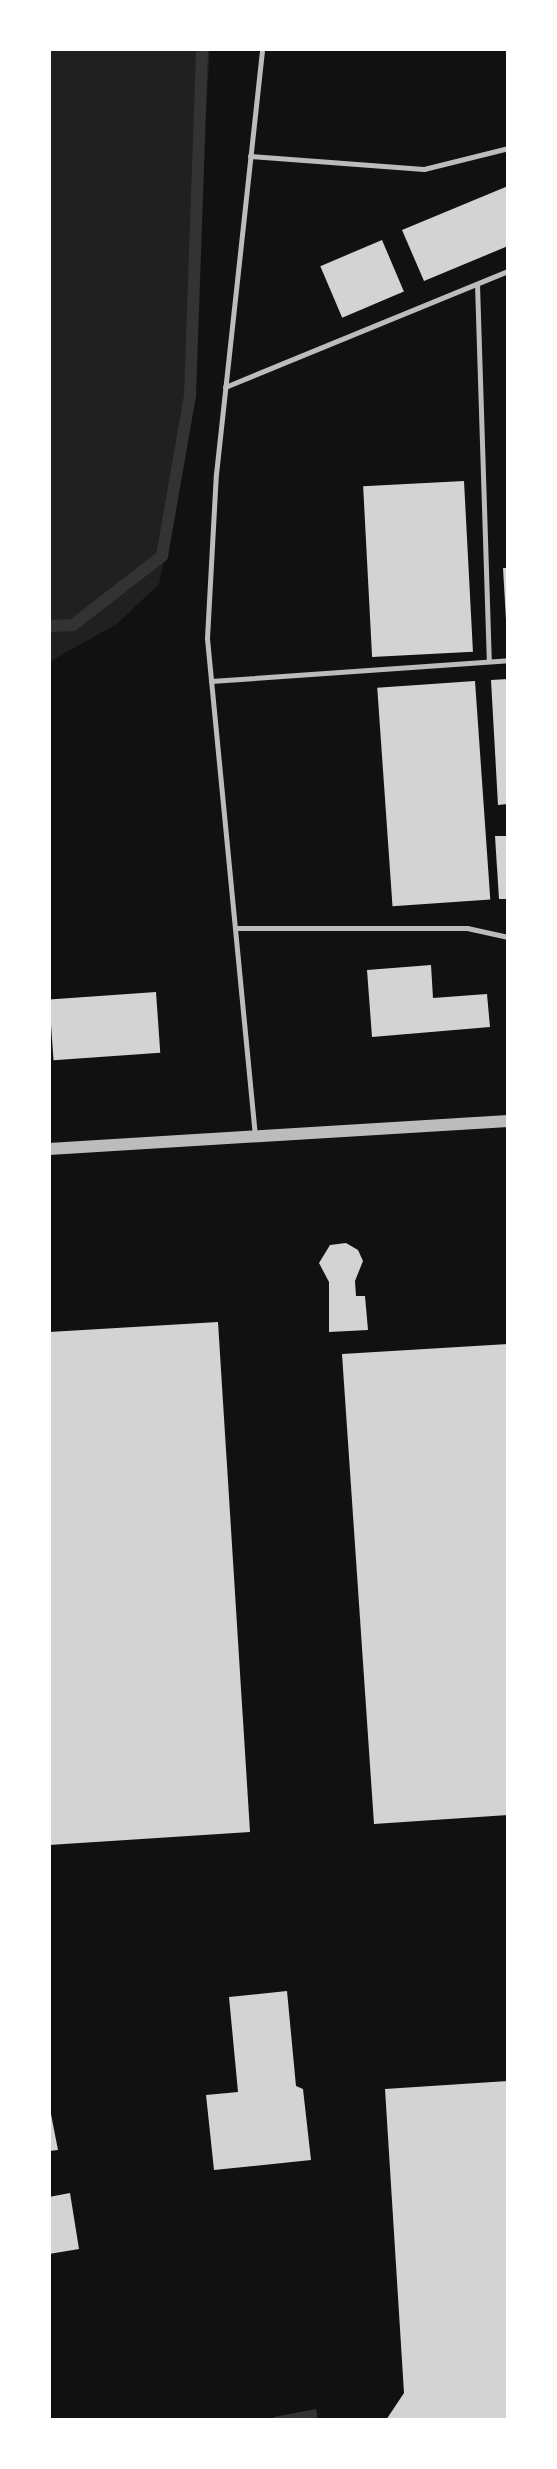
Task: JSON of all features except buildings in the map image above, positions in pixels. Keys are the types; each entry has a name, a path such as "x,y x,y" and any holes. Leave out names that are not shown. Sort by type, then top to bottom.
{"street":[{"path":"49,1149 508,1121"}],"lane":[{"path":"255,1136 207,638 225,387 262,49"},
{"path":"250,156 424,169 508,148"},
{"path":"225,387 508,271"},
{"path":"477,284 489,662"},
{"path":"211,681 508,660"},
{"path":"234,928 467,928 508,937"}],"shaded area":[{"path":"49,49 210,49 183,464 159,584 117,624 49,662"},
{"path":"316,2409 318,2420 274,2420 274,2417"}],"waterway":[{"path":"49,626 73,625 162,556 190,396 202,49"}]}
